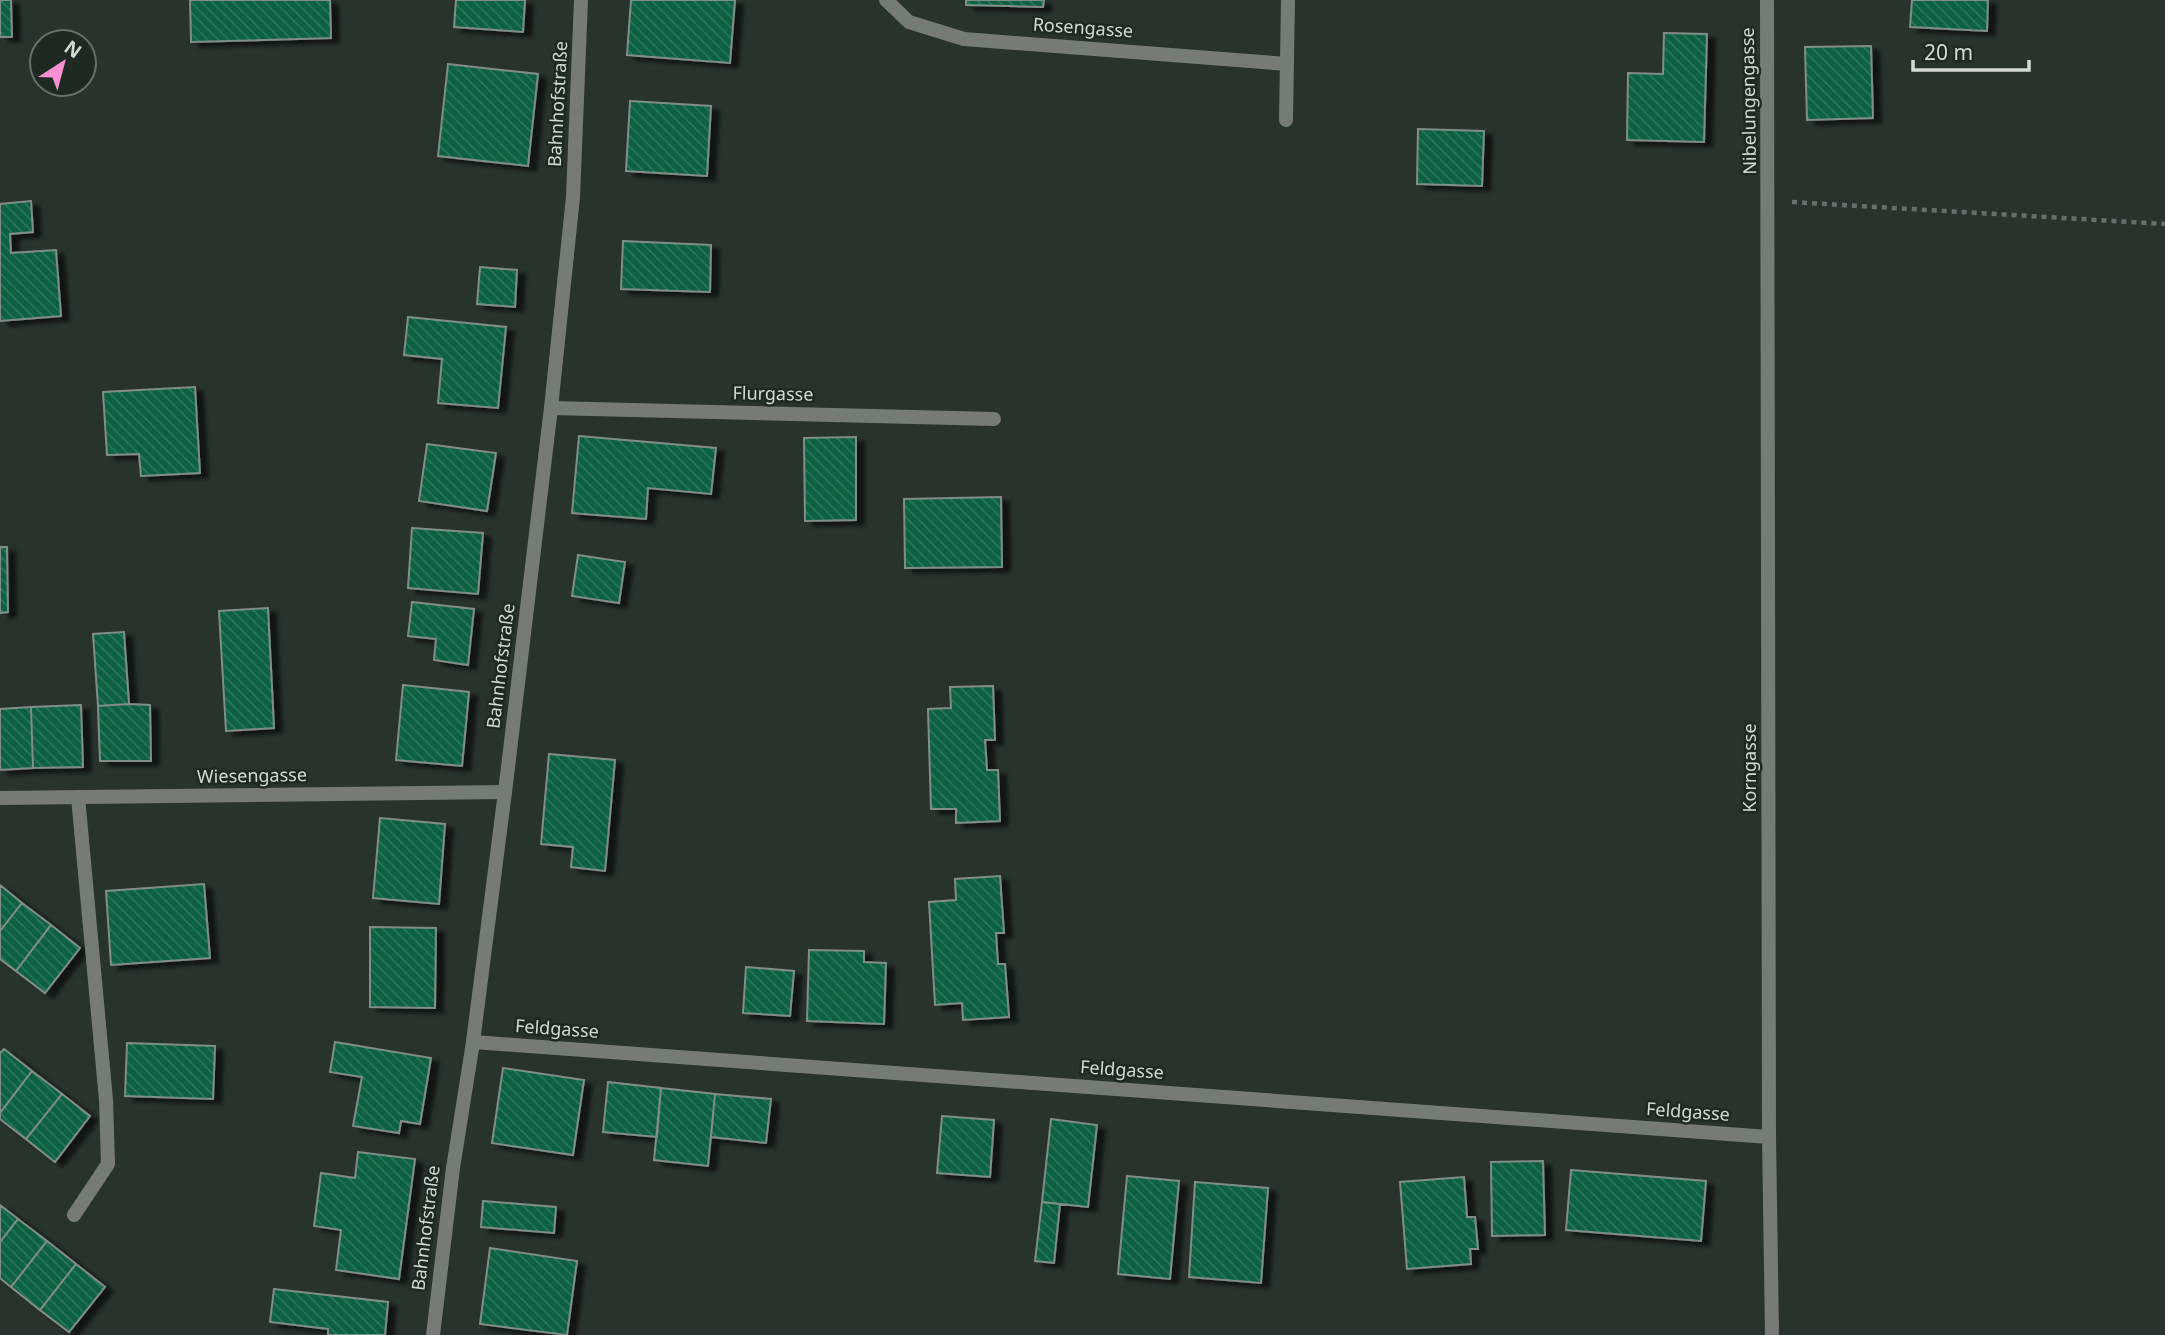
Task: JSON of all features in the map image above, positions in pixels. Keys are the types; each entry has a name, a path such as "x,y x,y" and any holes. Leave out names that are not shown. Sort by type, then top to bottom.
{"street":[{"name":"Bahnhofstraße","path":"433,1335 453,1168 473,1042 505,792 551,408 573,197 582,0"},
{"name":"Rosengasse","path":"886,0 909,22 964,38 1287,64"},
{"path":"1286,120 1288,0"},
{"name":"Nibelungengasse","path":"1767,0 1769,201"},
{"name":"Korngasse","path":"1769,201 1769,1137 1772,1335"},
{"name":"Flurgasse","path":"551,408 994,419"},
{"name":"Wiesengasse","path":"0,798 505,792"},
{"path":"74,1215 108,1164 106,1100 78,797"},
{"name":"Feldgasse","path":"473,1042 1769,1137"}],"path":[{"path":"1769,201 2165,224"}],"building":[{"path":"0,0 11,0 12,37 0,37"},
{"path":"190,0 330,0 331,38 191,42"},
{"path":"456,0 525,0 523,32 454,27"},
{"path":"631,0 735,0 730,63 627,55"},
{"path":"966,0 1044,0 1043,7 966,5"},
{"path":"1912,0 1988,0 1987,31 1910,27"},
{"path":"1664,33 1707,34 1704,142 1627,140 1628,73 1663,74"},
{"path":"1871,46 1873,118 1807,120 1805,47"},
{"path":"448,64 538,74 528,166 438,156"},
{"path":"630,101 711,106 707,176 626,171"},
{"path":"1418,129 1484,131 1482,186 1417,184"},
{"path":"31,201 33,232 10,234 11,253 56,250 61,316 0,321 0,204"},
{"path":"623,241 711,245 710,292 621,289"},
{"path":"480,267 517,270 515,307 477,304"},
{"path":"408,317 506,327 498,408 438,403 442,359 404,355"},
{"path":"195,387 200,473 141,476 139,454 107,455 103,392"},
{"path":"579,436 716,448 711,494 648,488 646,519 572,513"},
{"path":"856,437 856,520 805,521 804,438"},
{"path":"427,444 496,453 487,511 419,501"},
{"path":"1001,497 1002,567 905,568 904,499"},
{"path":"412,528 483,533 478,594 408,588"},
{"path":"0,547 7,547 8,612 0,613"},
{"path":"578,555 625,562 619,603 572,596"},
{"path":"412,602 474,609 468,665 434,660 436,639 408,636"},
{"path":"268,608 274,728 226,731 219,611"},
{"path":"124,632 129,704 98,706 93,634"},
{"path":"403,685 469,692 462,766 396,760"},
{"path":"993,686 995,740 985,740 987,770 998,770 1000,821 956,823 956,809 931,809 928,709 951,708 950,687"},
{"path":"81,705 83,767 33,768 31,707"},
{"path":"150,705 151,761 100,761 98,706"},
{"path":"31,707 33,768 0,770 0,709"},
{"path":"549,754 615,760 605,871 571,867 573,847 541,844"},
{"path":"380,818 445,824 439,904 373,898"},
{"path":"1000,876 1004,933 996,933 998,964 1005,964 1009,1017 963,1020 962,1003 935,1005 929,902 956,900 955,879"},
{"path":"204,884 210,958 111,965 106,891"},
{"path":"0,885 22,903 0,931"},
{"path":"22,903 51,925 16,971 0,959 0,931"},
{"path":"51,925 80,948 45,993 16,971"},
{"path":"370,927 436,928 435,1008 370,1007"},
{"path":"809,950 864,951 864,962 886,963 884,1024 807,1021"},
{"path":"746,967 794,971 790,1016 743,1013"},
{"path":"335,1042 431,1058 420,1124 401,1121 399,1133 353,1126 362,1077 330,1072"},
{"path":"127,1043 215,1046 213,1099 125,1096"},
{"path":"4,1049 32,1071 0,1113 0,1053"},
{"path":"503,1068 584,1080 573,1155 492,1143"},
{"path":"32,1071 62,1094 26,1139 0,1119 0,1113"},
{"path":"608,1082 661,1088 657,1137 603,1132"},
{"path":"661,1088 715,1094 708,1166 654,1160"},
{"path":"62,1094 90,1116 55,1162 26,1139"},
{"path":"715,1094 771,1099 766,1143 711,1137"},
{"path":"942,1116 994,1120 990,1177 937,1173"},
{"path":"1051,1119 1097,1125 1088,1207 1042,1202"},
{"path":"358,1152 415,1159 399,1279 336,1270 341,1230 314,1226 321,1173 355,1178"},
{"path":"1543,1161 1545,1235 1492,1236 1491,1162"},
{"path":"1571,1170 1706,1181 1701,1241 1566,1230"},
{"path":"1127,1176 1179,1181 1170,1279 1118,1274"},
{"path":"1464,1177 1467,1217 1475,1217 1478,1249 1470,1249 1471,1264 1407,1269 1400,1182"},
{"path":"1195,1182 1268,1188 1261,1283 1189,1277"},
{"path":"483,1201 556,1207 554,1233 481,1227"},
{"path":"1042,1202 1060,1204 1054,1263 1035,1261"},
{"path":"0,1205 18,1219 0,1242"},
{"path":"18,1219 47,1241 11,1287 0,1278 0,1242"},
{"path":"47,1241 76,1264 40,1310 11,1287"},
{"path":"490,1248 577,1261 567,1335 480,1324"},
{"path":"76,1264 105,1287 69,1332 40,1310"},
{"path":"274,1289 388,1302 385,1335 328,1335 328,1329 270,1322"}]}
